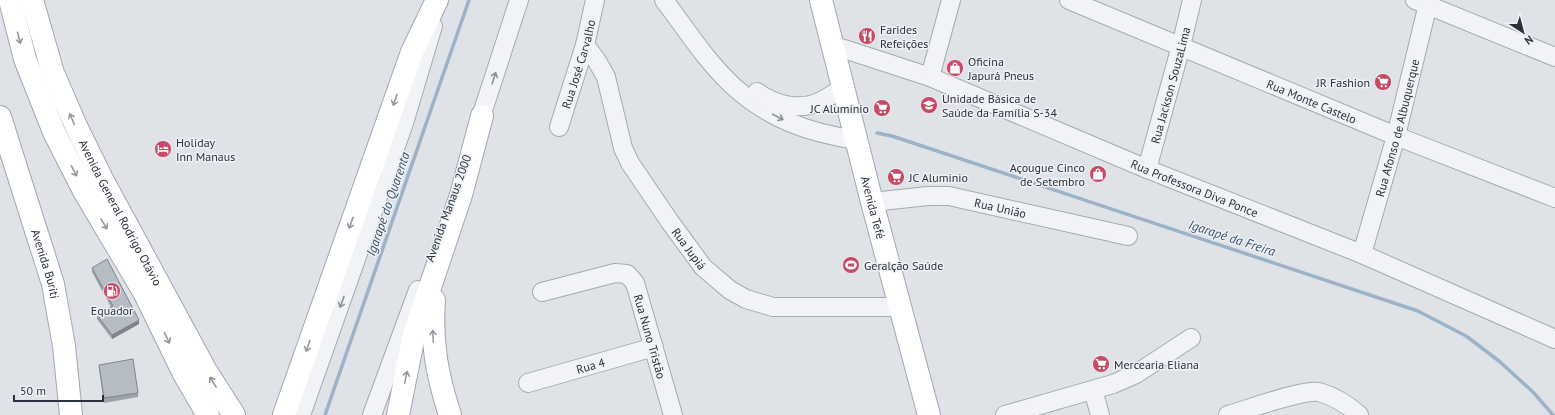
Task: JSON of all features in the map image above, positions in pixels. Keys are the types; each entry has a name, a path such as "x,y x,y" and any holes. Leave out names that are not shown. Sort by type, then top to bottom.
{"main road":[{"name":"Avenida General Rodrigo Otávio","path":"10,0 25,59 54,132 84,191 145,294 203,411"},
{"name":"Avenida General Rodrigo Otávio","path":"32,0 53,73 76,126 103,181 206,371 234,415"},
{"path":"284,415 412,52 437,0"},
{"name":"Avenida Tefé","path":"821,0 872,202 929,415"},
{"path":"398,415 414,335 429,276 461,196 482,116"},
{"name":"Avenida Buriti","path":"0,117 53,284 64,346 71,415"},
{"path":"429,276 433,316 433,344 437,367 450,415"}],"street":[{"path":"301,415 404,123 440,0"},
{"path":"482,116 519,0"},
{"name":"Rua José Carvalho","path":"559,127 585,45 595,0"},
{"path":"664,0 711,62 732,86 757,105 778,118 809,130 834,137 857,140"},
{"path":"678,0 728,65 743,81 759,94 774,102 791,107 806,107 820,102 844,87"},
{"path":"930,77 951,0"},
{"name":"Rua Monte Castelo","path":"1069,0 1396,136 1555,198"},
{"name":"Rua Jackson SouzaLima","path":"1147,169 1181,46 1192,0"},
{"path":"1424,2 1555,57"},
{"name":"Rua Afonso de Albuquerque","path":"1362,254 1396,136 1424,2"},
{"name":"Rua Jupiá","path":"585,45 606,77 623,148 630,163 703,267 730,290 746,299 773,307 900,307"},
{"name":"Rua Professora Diva Ponce","path":"832,45 930,77 1147,169 1362,254 1555,339"},
{"name":"Rua União","path":"872,202 928,196 949,196 1128,236"},
{"name":"Rua Nuno Tristão","path":"542,292 615,273 627,274 635,283 673,415"},
{"path":"372,415 429,276"},
{"path":"1005,415 1113,384 1136,374 1191,338"},
{"name":"Rua 4","path":"528,384 654,347"},
{"path":"1093,390 1100,415"},
{"path":"1228,415 1301,393 1318,392 1338,400 1359,415"}],"building":[{"name":"Equador","path":"107,259 139,320 112,335 97,315 113,306 92,268"},
{"path":"133,359 138,393 104,398 99,365"}],"waterway":[{"name":"Igarapé do Quarenta","path":"325,415 469,0"},
{"name":"Igarapé da Freira","path":"877,133 892,136 1418,311 1466,336 1499,361 1533,392 1553,415"}],"place":[{"name":"Farides Refeições","path":"867,36"},
{"name":"Oficina Japurá Pneus","path":"955,68"},
{"name":"JR Fashion","path":"1383,82"},
{"name":"Unidade Básica de Saúde da Família S-34","path":"929,105"},
{"name":"JC Alumínio","path":"882,108"},
{"name":"Holiday Inn Manaus","path":"163,149"},
{"name":"Açougue Cinco de Setembro","path":"1098,174"},
{"name":"JC Aluminio","path":"896,177"},
{"name":"Geralção Saúde","path":"851,265"},
{"name":"Equador","path":"112,291"},
{"name":"Mercearia Eliana","path":"1101,364"}]}
